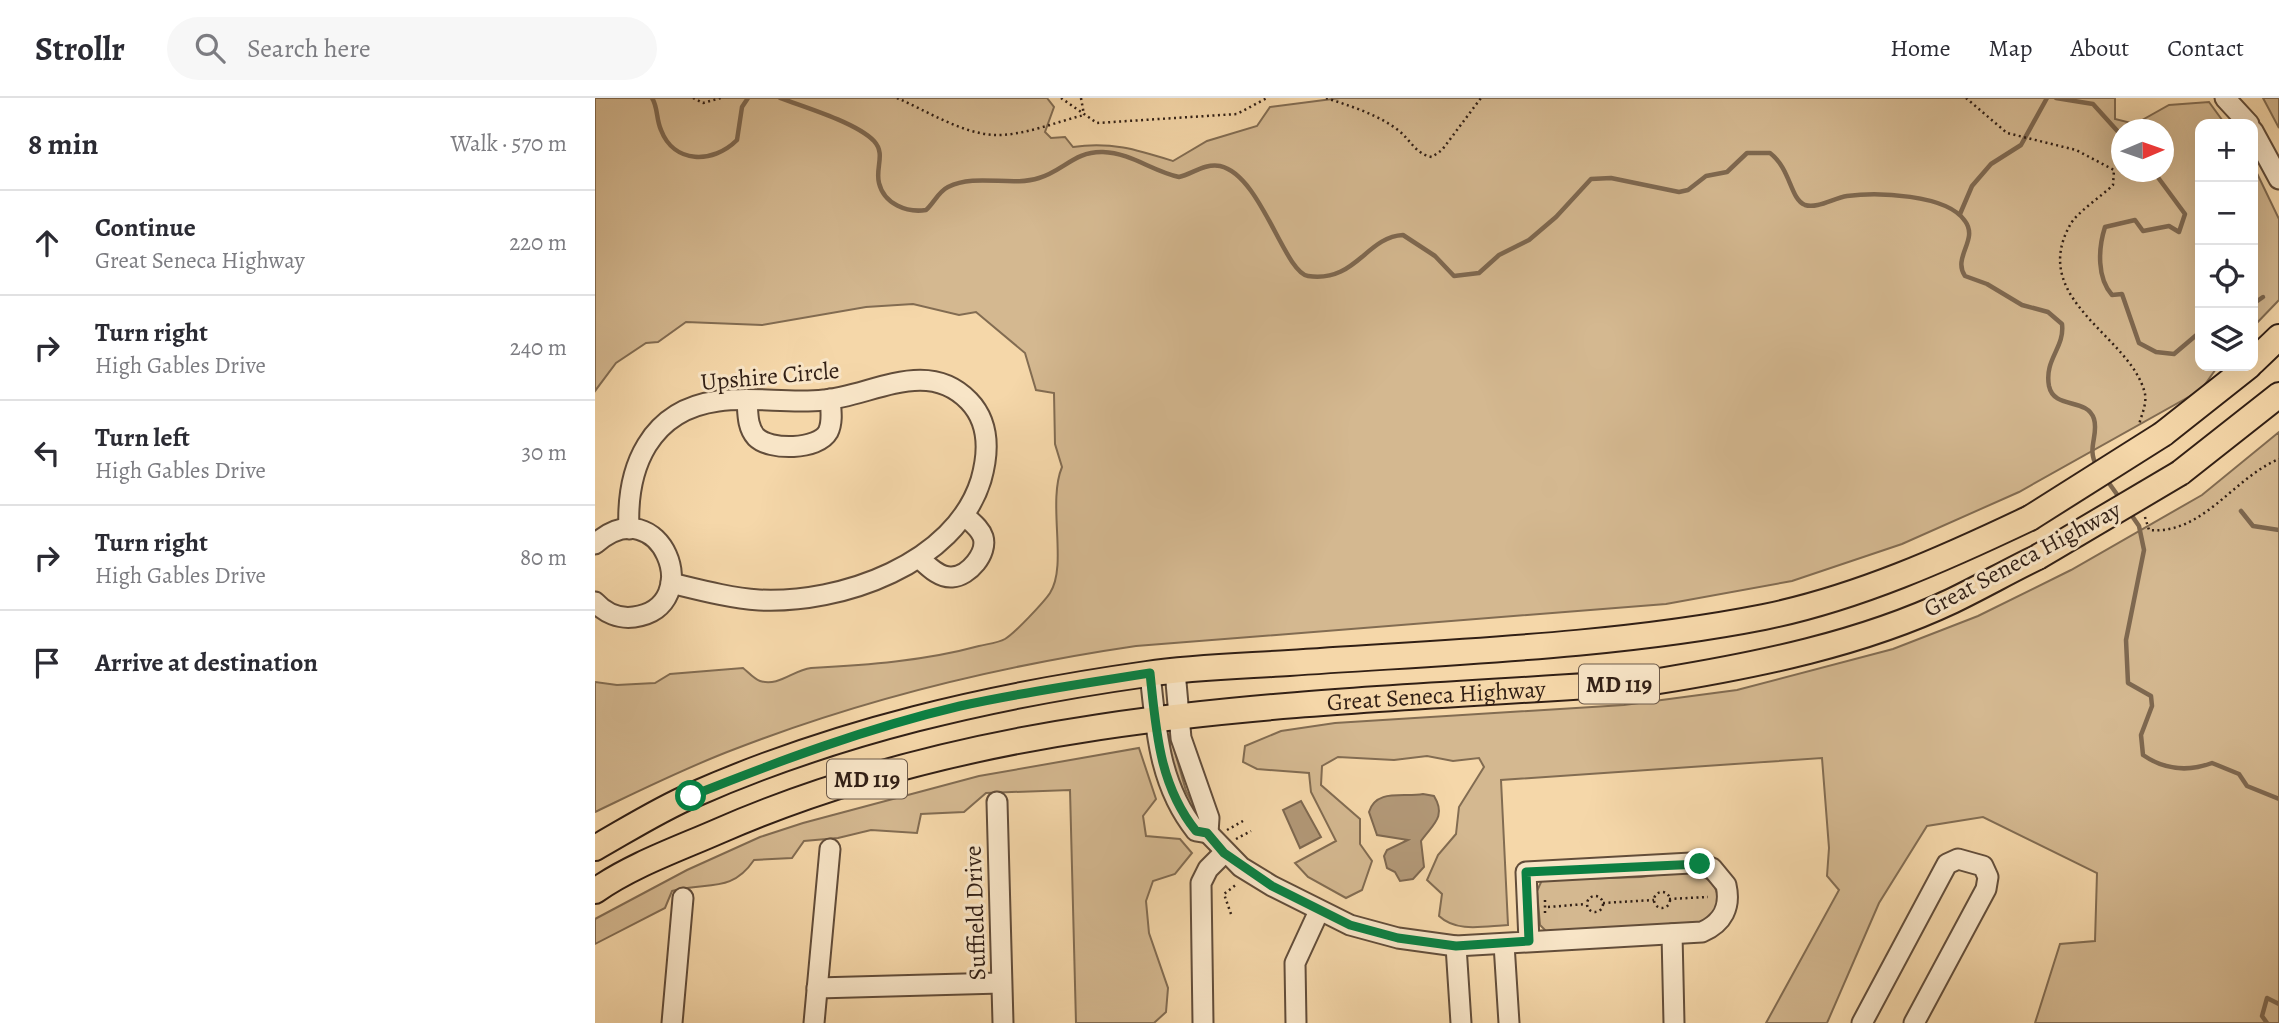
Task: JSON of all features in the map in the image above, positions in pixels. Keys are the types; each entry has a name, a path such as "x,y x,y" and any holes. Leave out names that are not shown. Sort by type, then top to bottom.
{"main road":[{"path":"2258,357 2279,337"},
{"name":"Great Seneca Highway","path":"595,848 691,796 778,761 869,730 961,706 1150,673 1658,634 1768,616 1869,586 1954,554 2030,518 2162,434 2243,371"},
{"name":"Great Seneca Highway","path":"595,891 681,848 787,801 998,743 1154,717 1646,682 1715,672 1805,652 1951,602 2038,556 2180,473 2279,395"}],"street":[{"path":"2225,98 2244,119"},
{"path":"2258,140 2279,179"},
{"name":"Upshire Circle","path":"629,529 629,485 638,460 653,435 669,420 692,407 718,401 830,399 900,380 926,380 952,388 968,400 985,432 987,452 976,494 965,516 939,544 919,558 818,596 788,600 727,596 671,583"},
{"path":"747,400 749,424 758,439 769,444 795,444 817,442 827,435 831,422 830,399"},
{"path":"919,558 945,576 956,576 967,570 981,555 984,545 981,533 965,516"},
{"path":"595,544 616,530 629,529 654,537 663,546 672,570 671,583 659,606 635,617 610,614 595,602"},
{"path":"1175,671 1181,738 1209,818 1207,833"},
{"path":"1150,673 1164,774 1174,799 1196,831 1207,833 1230,846 1272,886 1319,911 1379,934 1456,946 1702,932 1718,923 1725,912 1726,885 1712,868 1683,863 1526,872 1529,941"},
{"name":"Suffield Drive","path":"997,802 1003,1023"},
{"path":"1203,1023 1201,883 1208,869 1230,846"},
{"path":"814,1023 831,849"},
{"path":"1862,1023 1947,864 1958,859 1983,866 1988,877 1986,889 1914,1023"},
{"path":"672,1023 683,898"},
{"path":"1296,1023 1295,963 1319,911"},
{"path":"1672,934 1674,1023"},
{"path":"1504,944 1509,1023"},
{"path":"1456,946 1461,1023"},
{"path":"817,988 1002,983"}],"path":[{"path":"693,98 703,103 721,98"},
{"path":"897,98 969,130 992,135 1012,134 1084,115"},
{"path":"1061,98 1097,123 1223,115 1247,110 1267,98"},
{"path":"1081,98 1084,115"},
{"path":"1325,98 1358,108 1399,130 1421,155 1432,157 1442,150 1481,98"},
{"path":"1966,98 2007,132 2076,150 2114,170 2113,185 2071,222 2061,255 2064,281 2071,297 2122,357 2144,390 2145,401 2137,431"},
{"path":"2142,508 2149,530 2180,528 2220,503 2261,467 2279,459"},
{"path":"1230,846 1251,831"},
{"path":"1231,914 1224,894 1228,888 1240,883"},
{"path":"1663,892 1669,899 1664,907 1657,906 1654,900 1656,894 1663,892"},
{"path":"1548,906 1587,904 1595,896 1603,903 1654,900"},
{"path":"1669,899 1708,897"},
{"path":"1587,904 1590,910 1597,912 1603,903"}],"shaded area":[{"path":"595,98 1047,98 1054,107 1045,132 1051,138 1065,137 1073,147 1112,146 1173,161 1207,141 1257,126 1270,107 1340,98 2115,98 2115,119 2111,119 2111,182 2174,182 2174,119 2144,119 2169,105 2209,102 2221,119 2195,119 2195,371 2214,371 2201,390 2019,492 1902,544 1792,581 1666,604 1136,646 983,674 883,700 784,731 699,763 595,812 595,682 617,685 655,683 670,674 743,668 758,680 773,682 804,669 916,659 958,651 1010,636 1042,603 1055,581 1058,550 1056,498 1062,467 1055,444 1054,393 1036,390 1025,353 976,312 959,315 913,304 866,307 762,325 686,322 658,342 646,343 616,363 595,391"},
{"path":"2263,98 2279,98 2279,128"},
{"path":"2258,175 2279,219 2279,300 2258,322"},
{"path":"2279,432 2279,1023 2035,1023 2060,944 2095,941 2097,873 1983,817 1927,826 1879,903 1827,1023 1766,1023 1839,890 1827,876 1829,848 1822,758 1501,780 1508,925 1472,927 1454,925 1439,916 1442,894 1427,880 1438,855 1456,834 1459,807 1484,767 1479,758 1453,761 1427,756 1394,760 1338,757 1322,766 1321,785 1360,819 1360,844 1372,861 1362,890 1346,898 1308,877 1295,863 1336,841 1311,792 1309,773 1257,769 1243,762 1245,746 1281,731 1335,723 1624,705 1737,690 1893,649 1978,616 2071,570 2202,495"},
{"path":"1168,742 1173,745 1186,791 1204,825 1192,816 1165,744"},
{"path":"1139,748 1156,799 1143,816 1146,836 1180,839 1192,853 1175,874 1153,881 1146,901 1149,933 1168,988 1166,1012 1154,1023 1076,1023 1070,790 986,793 964,812 921,814 917,833 871,830 838,838 804,841 792,858 754,860 745,871 727,882 672,891 665,908 595,944 595,919 687,870 760,837 979,776"},
{"path":"1423,794 1434,796 1438,803 1437,820 1421,841 1424,867 1413,879 1400,881 1395,872 1387,868 1384,856 1387,850 1408,840 1377,835 1369,812 1373,804 1384,797"},
{"path":"1301,801 1321,837 1300,848 1283,810"},
{"path":"1688,871 1707,879 1717,893 1718,907 1702,922 1547,932 1540,925 1537,891 1542,880 1641,877"}],"waterway":[{"path":"652,98 659,126 667,141 675,149 695,157 717,153 737,140 742,107 748,98"},
{"path":"780,98 843,122 866,134 874,141 879,151 878,177 882,190 891,202 911,210 926,210 945,189 959,183 1039,178 1077,158 1093,153 1123,155 1179,177 1204,167 1220,166 1235,173 1248,186 1290,258 1299,270 1308,276 1338,273 1379,243 1403,235 1435,256 1454,276 1479,273 1499,255 1529,240 1556,217 1591,179 1611,178 1679,192 1688,190 1706,176 1727,172 1747,153 1770,153 1782,167 1796,197 1805,205 1820,204 1847,196 1875,194 1927,200 1956,212 1965,221 1969,235 1961,262 1965,276 1987,284 2022,305 2048,312 2062,324 2061,340 2049,368 2049,386 2057,398 2090,412 2095,425 2093,454 2097,466"},
{"path":"1960,214 1972,186 1991,164 2021,145 2047,98"},
{"path":"2056,98 2093,104 2111,124"},
{"path":"2161,182 2185,214 2179,232 2169,226 2143,231 2135,220 2105,227 2100,254 2101,272 2112,295 2122,294 2139,343 2156,352 2174,354 2195,336"},
{"path":"2258,300 2263,297"},
{"path":"2106,479 2121,500"},
{"path":"2241,511 2253,526 2279,530"},
{"path":"2130,513 2139,526 2144,550 2126,640 2128,683 2151,696 2152,706 2141,735 2143,755 2160,764 2177,768 2194,768 2212,763 2239,774 2247,786 2279,799"},
{"path":"2267,1023 2262,1016 2267,998 2279,1004"}],"route":[{"path":"691,796 778,761 869,730 961,706 1150,673 1157,739 1164,774 1183,815 1196,831 1207,833 1224,853 1241,867 1272,886 1350,925 1398,938 1456,946 1529,941 1526,872 1700,864"}]}
